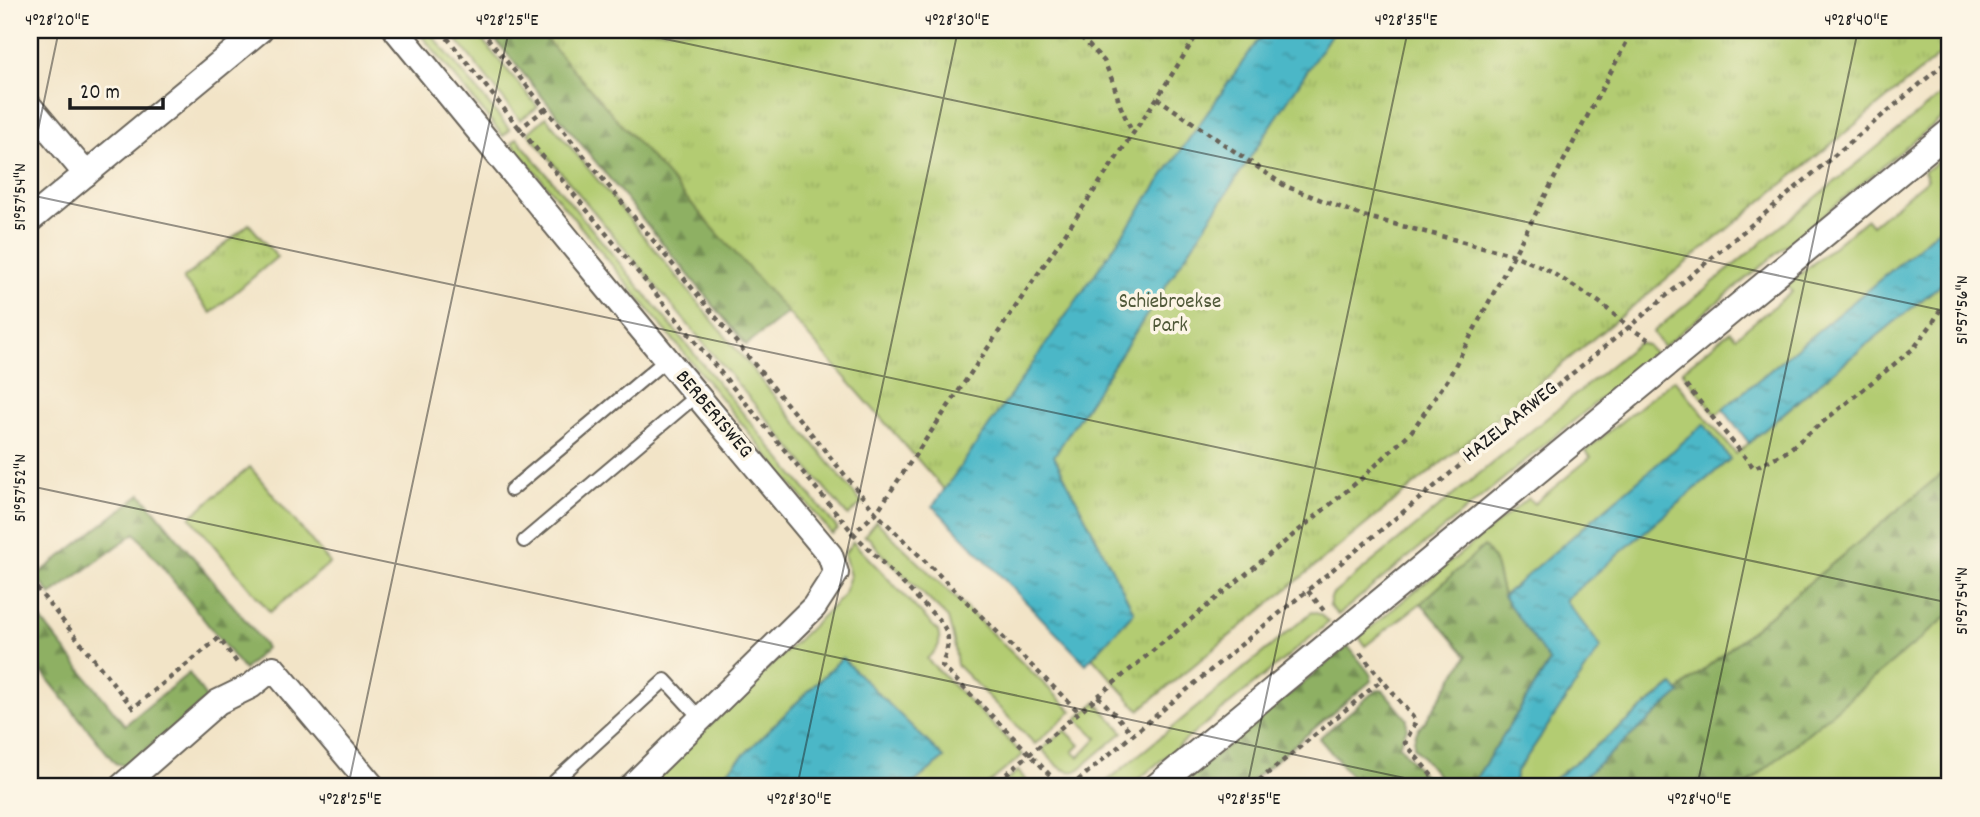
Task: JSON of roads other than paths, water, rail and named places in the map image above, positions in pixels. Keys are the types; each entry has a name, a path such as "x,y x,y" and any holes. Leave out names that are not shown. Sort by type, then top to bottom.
{"street":[{"path":"30,220 260,30"},
{"name":"BERBERISWEG","path":"396,30 830,555 836,573 814,607 631,787"},
{"path":"30,107 86,174"},
{"path":"1155,787 1950,131"},
{"path":"121,787 218,702 251,686 273,668 373,787"}],"lane":[{"path":"511,490 667,359"},
{"path":"524,541 696,395"},
{"path":"559,787 555,781 666,680 700,718"}],"water":[{"path":"1265,30 1334,30 1054,456 1134,612 1086,664 933,506"},
{"path":"1950,219 1950,277 1749,443 1723,409"},
{"path":"1704,424 1730,459 1565,600 1601,647 1516,773 1517,787 1476,787 1473,783 1550,662 1503,596"},
{"path":"842,658 944,758 909,787 711,787"},
{"path":"1673,685 1680,693 1572,787 1544,787"}],"park label":[{"name":"Schiebroekse Park","path":"1170,315"}]}
